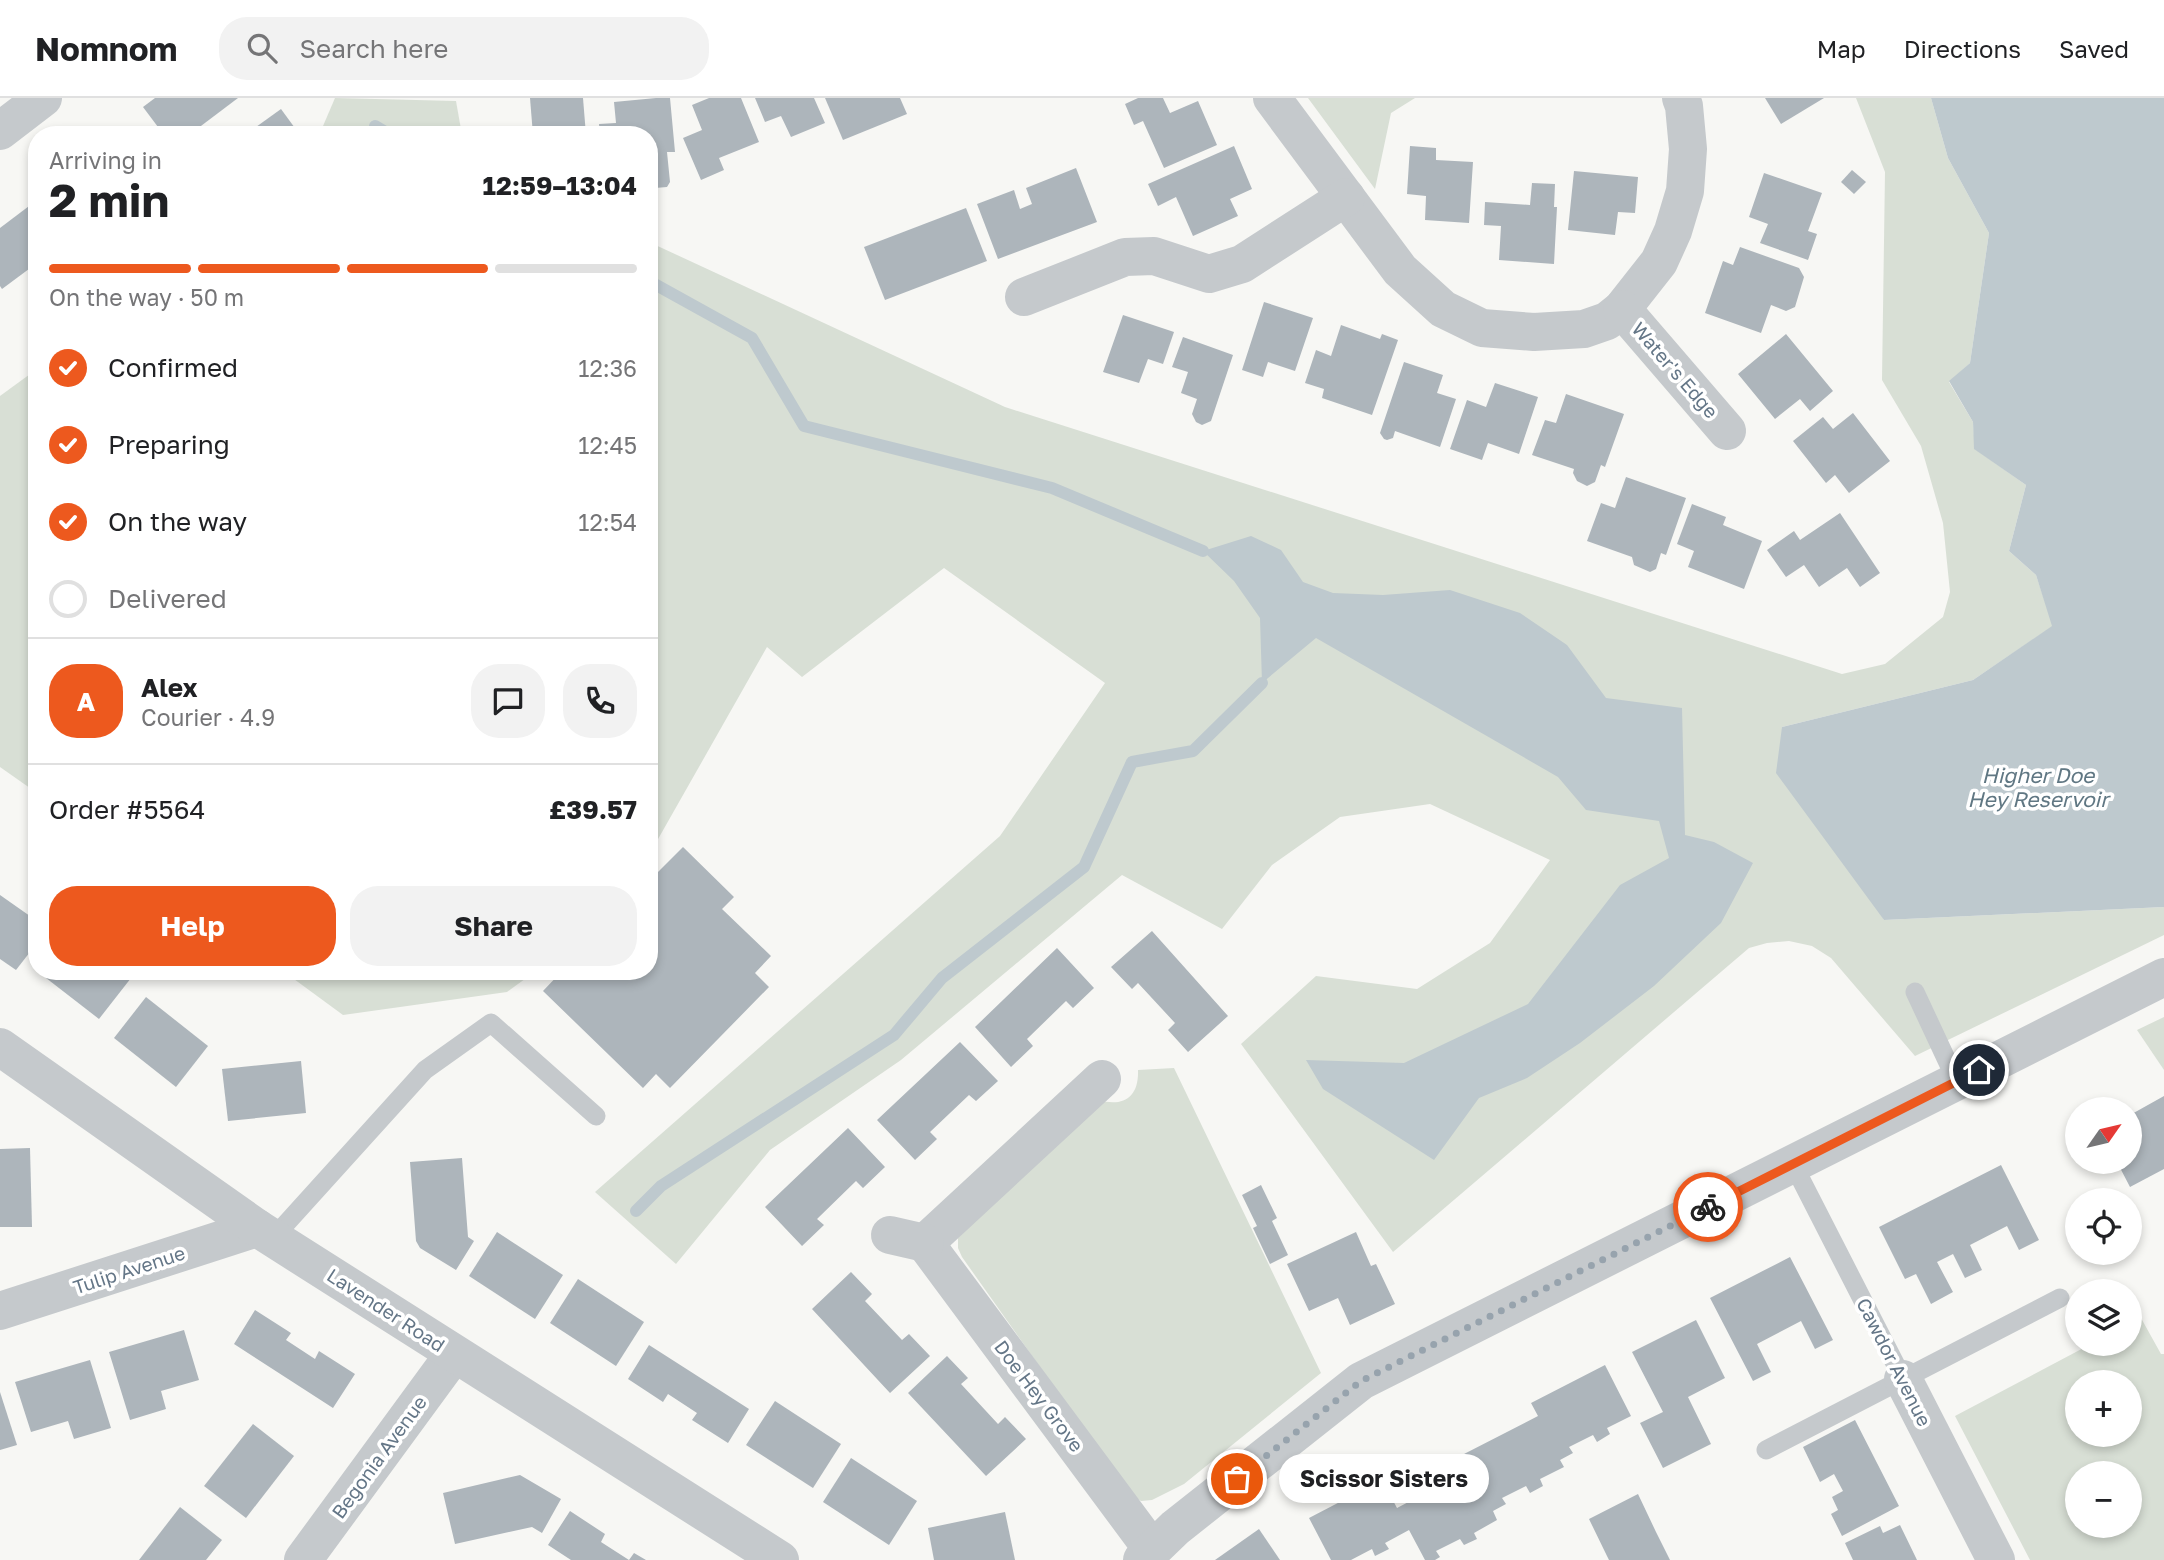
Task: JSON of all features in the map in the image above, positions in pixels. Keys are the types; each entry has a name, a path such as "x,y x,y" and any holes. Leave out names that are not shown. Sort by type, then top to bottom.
{"street":[{"path":"0,131 43,98"},
{"name":"Water's Edge","path":"1272,98 1400,270 1443,309 1482,328 1534,332 1584,329 1607,321 1622,309 1659,262 1674,231 1685,191 1692,102"},
{"path":"1024,297 1066,291 1125,257 1154,256 1209,274 1241,264 1346,197"},
{"name":"Water's Edge","path":"1622,309 1727,430"},
{"path":"1147,1555 1175,1528 1361,1381 2164,977"},
{"name":"Lavender Road","path":"0,1047 265,1233 780,1560"},
{"name":"Doe Hey Grove","path":"1102,1079 907,1239 1147,1555"},
{"name":"Tulip Avenue","path":"0,1311 265,1233"},
{"name":"Begonia Avenue","path":"303,1560 454,1354"},
{"name":"Cawdor Avenue","path":"1903,1379 1996,1560"}],"lane":[{"path":"1915,992 1957,1082"},
{"path":"265,1233 425,1070 491,1023 596,1116"},
{"name":"Cawdor Avenue","path":"1793,1164 1903,1379"},
{"path":"1766,1450 2060,1298"}],"shaded area":[{"path":"335,98 456,101 460,126 323,126"},
{"path":"1308,98 1415,98 1391,113 1375,189"},
{"path":"1856,98 1931,98 1948,158 1989,233 1970,363 1949,382 1973,422 1975,449 2026,485 2009,551 2036,575 2053,626 1973,680 1782,727 1884,920 2164,907 2164,935 1915,1056 1831,958 1812,946 1789,941 1749,948 1393,1252 1241,1044 1316,976 1417,989 1490,943 1550,860 1430,804 1340,817 1272,865 1222,929 1122,875 901,1060 770,1150 676,1264 595,1192 1000,836 1105,683 944,568 802,677 767,647 658,839 658,246 1005,407 1842,674 1885,664 1943,617 1950,592 1943,523 1921,446 1882,380 1885,172"},
{"path":"28,376 28,787 0,767 0,396"},
{"path":"295,980 524,980 507,992 343,1015"},
{"path":"2164,1017 2164,1070 2137,1030"},
{"path":"1174,1068 1321,1373 1184,1484 1152,1500 1141,1501 1130,1494 962,1257 958,1238 1098,1100 1115,1102 1128,1098 1136,1087 1138,1070"},
{"path":"2142,1320 2161,1354 2164,1354 2164,1560 2030,1560 1955,1416 2068,1356 2142,1356"}],"water":[{"name":"Higher Doe Hey Reservoir","path":"1931,98 2164,98 2164,907 1884,920 1776,773 1782,727 1973,680 2052,626 2036,575 2009,551 2026,485 1974,449 1973,422 1949,381 1970,363 1989,233 1948,158"},
{"path":"1251,536 1281,550 1303,582 1333,593 1383,595 1450,590 1520,613 1567,645 1606,698 1682,708 1685,835 1714,842 1753,863 1721,923 1654,986 1580,1043 1527,1078 1479,1098 1434,1160 1323,1089 1306,1060 1404,1063 1528,1004 1620,885 1669,858 1659,821 1586,810 1558,777 1316,638 1262,683 1260,618 1234,581 1203,551"}],"building":[{"path":"155,98 238,98 201,126 157,126 143,107"},
{"path":"530,98 583,98 585,126 532,126"},
{"path":"670,98 675,152 667,152 670,182 667,187 658,188 658,126 599,126 616,123 614,102"},
{"path":"709,98 741,98 759,142 719,158 724,170 701,180 683,138 702,130 692,105"},
{"path":"755,98 814,98 825,123 791,137 781,116 765,122"},
{"path":"825,98 900,98 907,114 843,140"},
{"path":"1138,98 1163,98 1170,113 1198,101 1217,145 1164,168 1143,121 1134,125 1125,104"},
{"path":"1765,98 1824,98 1781,124"},
{"path":"281,109 293,126 257,126"},
{"path":"1234,146 1252,189 1230,199 1238,216 1193,236 1176,197 1158,206 1148,184"},
{"path":"1410,146 1436,148 1436,160 1473,162 1469,223 1425,220 1426,196 1407,194"},
{"path":"1076,168 1097,222 998,259 977,204 1014,190 1020,209 1032,204 1026,188"},
{"path":"1852,170 1866,182 1854,194 1841,182"},
{"path":"1574,171 1638,177 1635,213 1618,212 1615,235 1568,230"},
{"path":"1764,173 1822,193 1808,231 1817,234 1808,260 1760,243 1768,224 1749,217"},
{"path":"1532,183 1555,184 1554,207 1557,207 1554,264 1499,260 1501,226 1484,225 1485,202 1530,205"},
{"path":"28,207 28,270 2,289 0,286 0,228"},
{"path":"966,208 987,261 885,300 864,247"},
{"path":"1740,247 1799,268 1804,277 1795,307 1786,311 1771,305 1761,333 1705,313 1723,261 1733,265"},
{"path":"1264,302 1313,318 1295,371 1268,362 1263,377 1242,370"},
{"path":"1123,315 1174,332 1163,364 1148,359 1139,383 1103,372"},
{"path":"1341,325 1380,339 1382,334 1398,340 1372,415 1322,398 1324,389 1305,383 1316,350 1331,356"},
{"path":"1786,334 1833,391 1810,411 1800,399 1775,419 1738,374"},
{"path":"1183,337 1233,355 1211,421 1202,425 1196,422 1192,414 1197,399 1181,393 1188,372 1172,367"},
{"path":"1404,362 1443,375 1437,393 1456,399 1440,447 1395,431 1393,438 1387,440 1380,433"},
{"path":"1495,383 1538,397 1519,454 1488,443 1482,460 1450,449 1467,400 1486,407"},
{"path":"1566,394 1624,414 1605,467 1601,465 1595,482 1587,486 1577,481 1574,469 1532,455 1545,420 1556,423"},
{"path":"1853,413 1890,461 1849,493 1835,475 1826,483 1793,441 1823,417 1833,429"},
{"path":"1626,477 1686,498 1666,555 1661,553 1656,569 1650,572 1634,565 1632,557 1587,541 1601,503 1615,508"},
{"path":"1692,504 1726,517 1723,525 1762,541 1744,589 1688,567 1694,551 1677,544"},
{"path":"1840,513 1880,573 1860,587 1847,568 1819,587 1804,565 1786,577 1767,550 1794,531 1800,540"},
{"path":"683,847 734,897 722,909 771,956 755,973 769,987 670,1088 656,1074 643,1088 543,991 553,980 658,980 658,872"},
{"path":"0,895 28,915 28,955 16,970 0,959"},
{"path":"1152,931 1228,1016 1188,1052 1168,1030 1175,1023 1138,983 1132,989 1111,967"},
{"path":"1057,948 1094,988 1073,1008 1066,1001 1027,1039 1033,1046 1011,1067 975,1027"},
{"path":"49,980 129,980 99,1019"},
{"path":"146,997 208,1046 176,1087 114,1038"},
{"path":"960,1042 998,1081 976,1101 969,1095 930,1132 937,1139 915,1160 877,1120"},
{"path":"301,1061 306,1113 228,1121 222,1069"},
{"path":"2164,1096 2164,1169 2130,1187 2123,1174 2142,1174 2142,1108"},
{"path":"848,1128 885,1167 863,1188 856,1181 817,1219 824,1225 802,1246 765,1207"},
{"path":"30,1148 32,1227 0,1227 0,1149"},
{"path":"462,1158 468,1237 474,1241 456,1270 420,1248 416,1241 410,1162"},
{"path":"2001,1165 2039,1240 2019,1250 2007,1226 1970,1245 1982,1270 1965,1278 1953,1254 1937,1262 1953,1292 1931,1304 1916,1274 1905,1279 1879,1227"},
{"path":"1261,1185 1277,1218 1272,1221 1288,1255 1270,1264 1253,1228 1257,1226 1242,1195"},
{"path":"497,1232 563,1275 535,1319 469,1276"},
{"path":"1356,1232 1371,1266 1376,1264 1395,1304 1350,1325 1338,1298 1309,1311 1287,1264"},
{"path":"1790,1257 1833,1340 1815,1349 1801,1321 1757,1344 1771,1372 1753,1381 1710,1298"},
{"path":"851,1272 872,1294 865,1301 902,1340 909,1334 930,1356 890,1393 812,1309"},
{"path":"578,1279 644,1322 616,1366 550,1323"},
{"path":"255,1310 291,1333 286,1340 315,1359 319,1351 355,1374 333,1408 234,1344"},
{"path":"1696,1320 1725,1378 1688,1397 1711,1444 1663,1468 1640,1423 1663,1412 1632,1352"},
{"path":"184,1330 199,1380 161,1391 166,1409 130,1420 109,1352"},
{"path":"649,1345 749,1409 728,1443 692,1420 697,1413 668,1394 663,1402 628,1379"},
{"path":"947,1356 968,1378 961,1384 998,1424 1005,1417 1026,1439 986,1476 908,1393"},
{"path":"90,1360 111,1428 74,1439 68,1421 31,1432 15,1382"},
{"path":"1605,1365 1631,1416 1607,1428 1610,1434 1597,1442 1593,1435 1569,1447 1573,1453 1560,1460 1564,1467 1540,1479 1543,1486 1530,1493 1526,1486 1502,1498 1506,1504 1493,1511 1497,1520 1474,1533 1477,1539 1464,1545 1460,1539 1436,1551 1440,1557 1435,1560 1425,1560 1409,1530 1385,1543 1389,1549 1375,1556 1372,1549 1351,1560 1331,1560 1309,1518 1382,1480 1397,1508 1471,1469 1464,1454 1538,1416 1531,1403"},
{"path":"0,1392 17,1445 0,1450"},
{"path":"775,1401 841,1444 813,1488 746,1445"},
{"path":"1855,1420 1899,1506 1842,1536 1831,1514 1838,1510 1832,1497 1843,1491 1834,1474 1820,1482 1803,1447"},
{"path":"253,1424 294,1456 246,1518 204,1486"},
{"path":"851,1458 917,1501 889,1545 823,1502"},
{"path":"520,1475 561,1499 542,1533 532,1527 455,1544 443,1493"},
{"path":"1638,1494 1670,1560 1609,1560 1589,1519"},
{"path":"180,1507 222,1540 206,1560 139,1560"},
{"path":"570,1511 605,1534 601,1542 629,1560 571,1560 548,1545"},
{"path":"1005,1512 1015,1560 934,1560 928,1528"},
{"path":"1900,1525 1917,1560 1853,1560 1845,1543 1880,1526 1883,1533"},
{"path":"1259,1529 1280,1560 1215,1560"},
{"path":"634,1553 646,1560 629,1560"}],"waterway":[{"path":"658,286 752,338 804,426 1052,488 1203,551"},
{"path":"636,1211 661,1186 894,1035 942,978 1084,867 1132,762 1193,751 1262,683"}],"way so far":[{"path":"1237,1479 1361,1381 1708,1207"}],"place":[{"name":"Scissor Sisters","path":"1237,1479"}],"route":[{"path":"1708,1207 1979,1070"}]}
